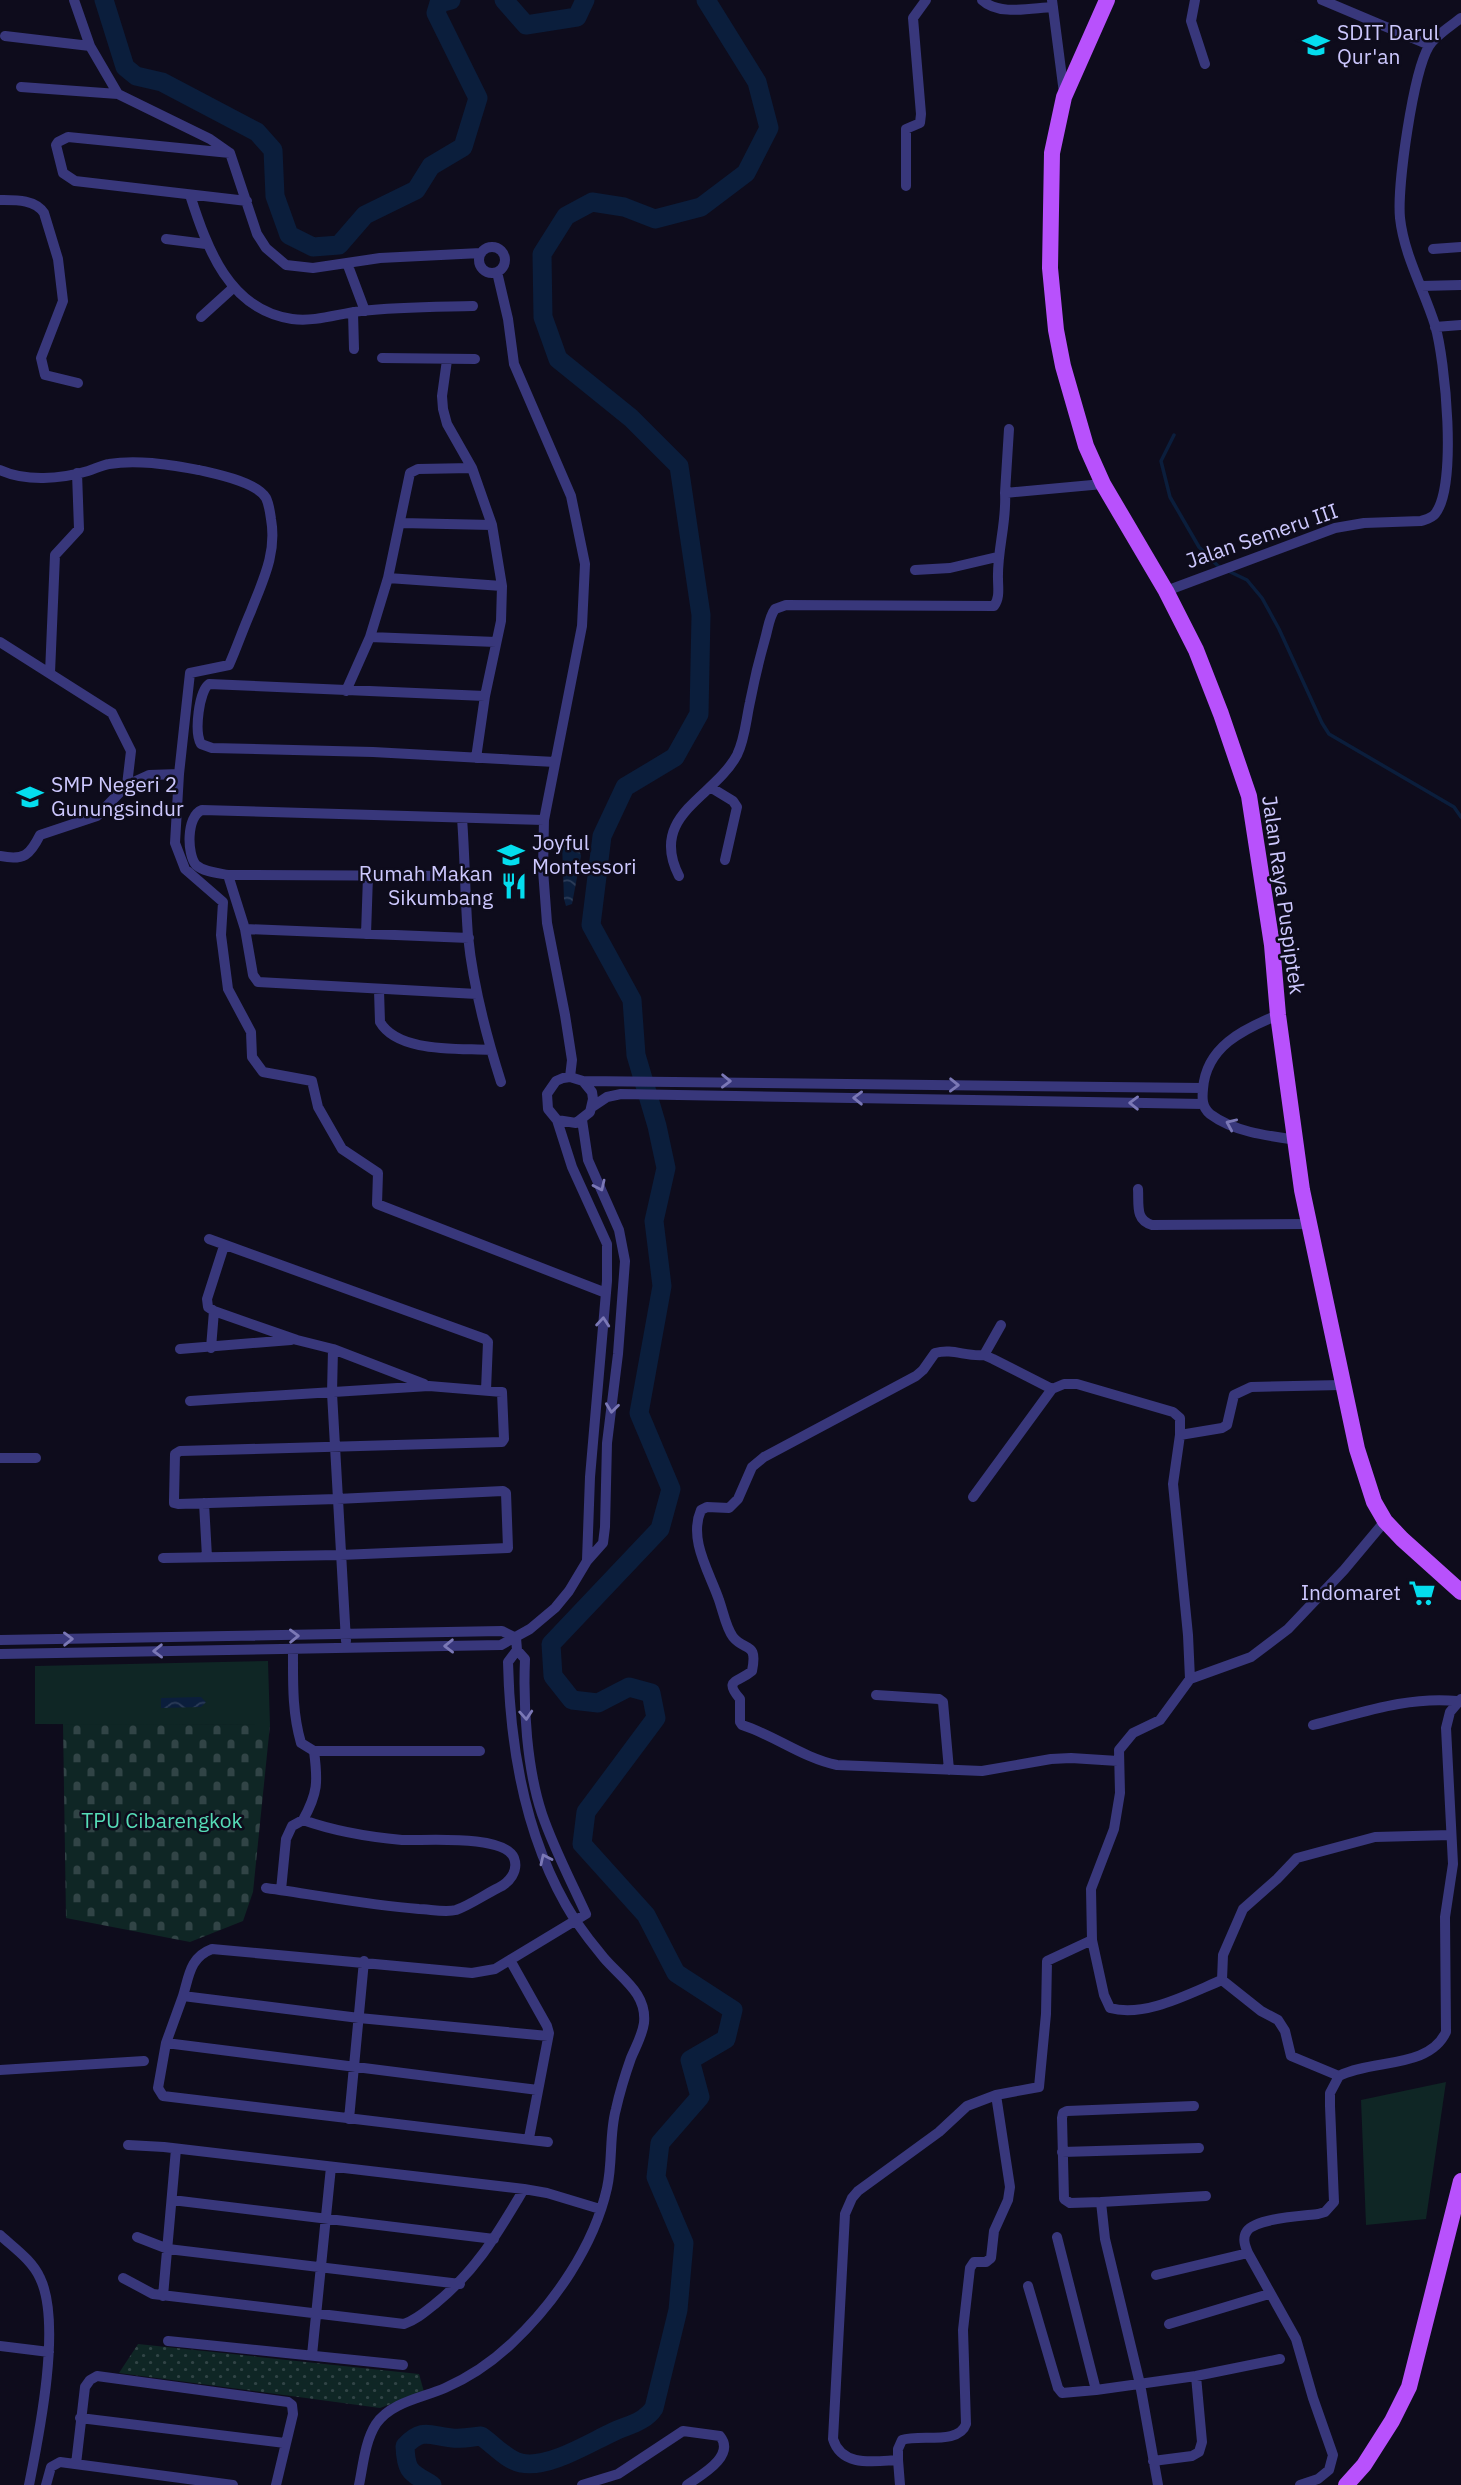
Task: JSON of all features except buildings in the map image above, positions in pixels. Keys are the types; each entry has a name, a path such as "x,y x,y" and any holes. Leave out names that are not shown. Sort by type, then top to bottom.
{"main road":[{"name":"Jalan Raya Puspiptek","path":"1107,0 1064,97 1052,153 1052,298 1060,354 1086,446 1103,484 1166,591 1196,650 1249,796 1309,1224 1357,1450 1374,1502 1385,1521 1461,1592"},
{"path":"1346,2485 1364,2465 1392,2421 1409,2387 1461,2181"}],"street":[{"path":"74,0 90,46 118,94"},
{"path":"906,186 906,129 920,122 921,114 913,18 926,0"},
{"path":"982,0 989,6 1002,9 1053,4 1064,97"},
{"path":"1195,0 1191,21 1205,64"},
{"path":"1322,0 1429,45 1461,18"},
{"path":"5,36 90,46"},
{"name":"Jalan Semeru III","path":"1166,591 1335,528 1364,523 1421,521 1436,513 1444,488 1447,409 1443,368 1436,327 1403,233 1400,206 1408,127 1429,45"},
{"path":"21,86 118,94 210,139 230,153 257,234 266,248 286,265 313,268 380,258 481,253 492,246 503,253 505,262 497,272"},
{"path":"230,153 68,137 57,143 63,173 71,180 247,201"},
{"path":"190,195 206,244 233,288 262,310 291,319 330,318 365,311 472,306"},
{"path":"0,200 26,202 41,208 44,213 58,259 63,301 41,358 45,375 78,383"},
{"path":"166,239 206,244"},
{"path":"1433,249 1461,247"},
{"path":"481,253 479,262 484,270 497,272"},
{"path":"346,263 365,311"},
{"path":"497,272 508,319 514,364 571,496 585,564 582,626 544,820 543,870 547,923 572,1060 570,1077"},
{"path":"1421,286 1461,285"},
{"path":"201,317 233,288"},
{"path":"353,312 354,349"},
{"path":"1436,327 1461,325"},
{"path":"382,358 475,359"},
{"path":"447,360 442,396 443,410 447,424 472,468 492,525 502,586 501,621 485,696 476,758"},
{"path":"679,876 670,851 670,842 687,809 730,767 741,746 756,669 775,608 786,605 992,607 998,601 997,557 1005,509 1009,429"},
{"path":"0,470 17,477 32,478 77,473 107,464 176,466 232,479 256,488 266,497 273,531 272,555 229,665 190,673 175,843 185,869 223,902 221,935 228,989 251,1032 252,1057 263,1072 312,1081 318,1107 342,1149 378,1173 377,1204 606,1293"},
{"path":"345,691 370,637 388,578 408,478 412,471 418,469 472,468"},
{"path":"50,673 55,555 79,529 77,473"},
{"path":"1005,493 1103,484"},
{"path":"401,523 492,525"},
{"path":"915,570 950,568 997,557"},
{"path":"388,578 502,586"},
{"path":"370,637 496,642"},
{"path":"0,642 112,713 131,751 127,785"},
{"path":"485,696 209,684 203,690 197,737 201,744 212,748 373,752 555,762"},
{"path":"0,856 18,858 26,855 40,835 97,816 127,785 149,775 179,774"},
{"path":"710,786 733,801 737,807 725,860"},
{"path":"466,876 228,875 209,872 197,865 189,833 193,816 198,811 544,820"},
{"path":"462,818 468,938 490,1050 501,1082"},
{"path":"228,875 245,929 253,975 258,982 478,994"},
{"path":"366,934 368,876"},
{"path":"245,929 468,938"},
{"path":"379,990 380,1022 391,1033 422,1047 490,1050"},
{"path":"1278,1015 1251,1026 1224,1045 1214,1056 1206,1070 1203,1104 1208,1112 1243,1129 1297,1140"},
{"path":"587,1561 590,1478 606,1293 607,1244 572,1167 557,1120 548,1109 547,1094 556,1081 570,1077 583,1081 1203,1088"},
{"path":"583,1081 592,1092 592,1107"},
{"path":"557,1120 570,1124 582,1121 592,1107 607,1097 621,1094 1203,1104"},
{"path":"0,1654 500,1645 530,1629 555,1608 587,1561 603,1543 607,1443 625,1261 619,1230 588,1160 582,1121"},
{"path":"1138,1189 1140,1218 1144,1223 1152,1225 1309,1224"},
{"path":"209,1239 485,1339 488,1342 486,1390"},
{"path":"224,1246 207,1299 208,1307 297,1340 333,1349 429,1386"},
{"path":"211,1348 214,1311"},
{"path":"984,1355 1001,1325"},
{"path":"180,1349 297,1340"},
{"path":"333,1349 332,1393 346,1648"},
{"path":"1052,1389 984,1355 967,1355 951,1350 934,1353 916,1376 764,1457 752,1467 734,1504 729,1508 704,1508 697,1518 698,1542 733,1637 750,1647 753,1654 752,1671 736,1680 732,1686 740,1699 741,1725 763,1731 821,1762 837,1765 997,1770 1051,1759 1118,1762"},
{"path":"973,1497 1052,1389 1064,1384 1077,1384 1173,1412 1180,1418 1173,1484 1190,1679"},
{"path":"1180,1435 1227,1425 1234,1395 1251,1387 1342,1385"},
{"path":"163,1558 340,1555 508,1548 505,1491 337,1499 174,1502 176,1452 502,1442 503,1395 498,1391 429,1386 190,1401"},
{"path":"0,1458 36,1458"},
{"path":"590,1478 607,1477"},
{"path":"204,1503 207,1558"},
{"path":"1222,1980 1151,2007 1128,2010 1112,2009 1107,2005 1092,1940 1091,1889 1114,1829 1120,1793 1119,1750 1133,1733 1160,1720 1190,1679 1251,1657 1268,1646 1307,1611 1385,1521"},
{"path":"0,1640 502,1631 516,1638"},
{"path":"226,1637 226,1650"},
{"path":"516,1638 517,1650 525,1659 528,1739 542,1813 586,1913 495,1969 472,1973 212,1949 198,1955 194,1961 166,2043 158,2088 163,2096 548,2141"},
{"path":"293,1649 295,1724 301,1743 314,1751 480,1751"},
{"path":"359,2485 369,2440 377,2423 391,2409 448,2387 477,2371 511,2345 530,2326 564,2281 584,2247 607,2188 613,2120 622,2084 641,2036 644,2021 642,2004 636,1990 605,1959 575,1920 536,1839 513,1742 508,1662 517,1650"},
{"path":"876,1695 940,1699 944,1704 948,1770"},
{"path":"1313,1725 1408,1701 1459,1700"},
{"path":"1300,2485 1318,2479 1329,2469 1333,2455 1313,2398 1301,2352 1248,2253 1244,2238 1248,2230 1259,2223 1318,2214 1334,2202 1330,2093 1339,2076 1359,2067 1413,2058 1431,2052 1440,2044 1446,2032 1444,1917 1453,1874 1446,1728 1450,1712 1459,1700"},
{"path":"513,1742 528,1739"},
{"path":"281,1890 286,1839 292,1826 303,1820 314,1799 317,1775 314,1751"},
{"path":"266,1888 374,1905 453,1911 505,1885 515,1868 514,1858 507,1850 488,1844 469,1841 401,1840 327,1828 303,1820"},
{"path":"1222,1980 1223,1955 1242,1909 1297,1858 1375,1837 1451,1835"},
{"path":"898,2460 852,2460 839,2452 833,2440 845,2214 858,2191 939,2132 967,2106 996,2095 1039,2087 1046,2014 1047,1961 1092,1940"},
{"path":"510,1960 547,2026 548,2036 529,2138"},
{"path":"349,2119 364,1961"},
{"path":"1222,1980 1261,2011 1278,2020 1285,2031 1291,2056 1339,2076"},
{"path":"183,1996 359,2018 548,2036"},
{"path":"166,2043 538,2090"},
{"path":"0,2070 144,2061"},
{"path":"900,2485 898,2460 899,2444 902,2440 956,2436 964,2430 966,2424 963,2330 970,2267 974,2262 991,2259 994,2231 1008,2200 1010,2187 996,2095"},
{"path":"1194,2106 1063,2113 1062,2152 1066,2202 1206,2196"},
{"path":"128,2145 524,2189 600,2209"},
{"path":"1062,2152 1199,2148"},
{"path":"163,2296 176,2149"},
{"path":"312,2356 331,2167"},
{"path":"124,2278 145,2292 163,2296 404,2324 418,2318 460,2284 494,2239 524,2189"},
{"path":"172,2200 494,2239"},
{"path":"1101,2202 1105,2239 1140,2384 1158,2485"},
{"path":"0,2235 23,2255 40,2279 48,2306 49,2352 29,2485"},
{"path":"137,2237 167,2249 460,2284"},
{"path":"1057,2237 1096,2390"},
{"path":"1156,2274 1248,2253"},
{"path":"1028,2286 1058,2388 1062,2393 1196,2376 1280,2358"},
{"path":"1168,2324 1269,2294"},
{"path":"168,2341 403,2365"},
{"path":"0,2346 49,2352"},
{"path":"76,2464 85,2387 97,2376 286,2401 293,2411 276,2485"},
{"path":"1153,2461 1192,2456 1199,2452 1202,2442 1196,2376"},
{"path":"80,2418 285,2443"},
{"path":"582,2485 618,2474 683,2431 720,2436 724,2439 725,2449 718,2462 687,2485"},
{"path":"46,2485 52,2465 60,2462 233,2485"}],"green space":[{"path":"268,1661 270,1725 35,1724 35,1666"},
{"name":"TPU Cibarengkok","path":"63,1723 270,1725 253,1892 243,1921 190,1942 66,1918"},
{"path":"1446,2082 1426,2219 1366,2225 1361,2100"},
{"path":"138,2344 419,2374 424,2392 380,2408 119,2373"}],"water":[{"path":"565,839 578,844 581,856 572,904 566,906 562,843"},
{"path":"201,1697 206,1702 201,1707 161,1708 161,1698"}],"waterway":[{"path":"104,0 125,67 136,76 162,82 257,132 273,150 275,196 289,235 313,247 339,245 365,215 416,190 431,166 463,147 478,98 436,13 439,3 451,0"},
{"path":"504,0 526,25 577,17 585,0"},
{"path":"432,2485 408,2467 405,2446 417,2436 481,2436 511,2459 532,2464 568,2454 641,2420 654,2408 678,2310 684,2243 656,2177 660,2143 700,2097 690,2060 726,2039 733,2010 676,1973 646,1915 582,1844 586,1812 656,1718 651,1693 629,1687 598,1703 572,1700 553,1676 551,1644 660,1529 671,1489 639,1413 662,1286 654,1221 666,1168 636,1055 632,1000 591,925 602,836 625,787 675,757 699,714 701,615 679,466 631,418 558,359 543,317 542,254 566,216 592,202 624,207 655,219 701,207 746,173 769,128 757,82 706,0"},
{"path":"1174,435 1161,461 1170,497 1199,547 1218,566 1247,580 1262,598 1329,734 1454,807 1461,817"}],"place":[{"name":"SDIT Darul Qur'an","path":"1316,45"},
{"name":"SMP Negeri 2 Gunungsindur","path":"30,797"},
{"name":"Joyful Montessori","path":"511,855"},
{"name":"Rumah Makan Sikumbang","path":"514,886"},
{"name":"Indomaret","path":"1422,1593"}]}
